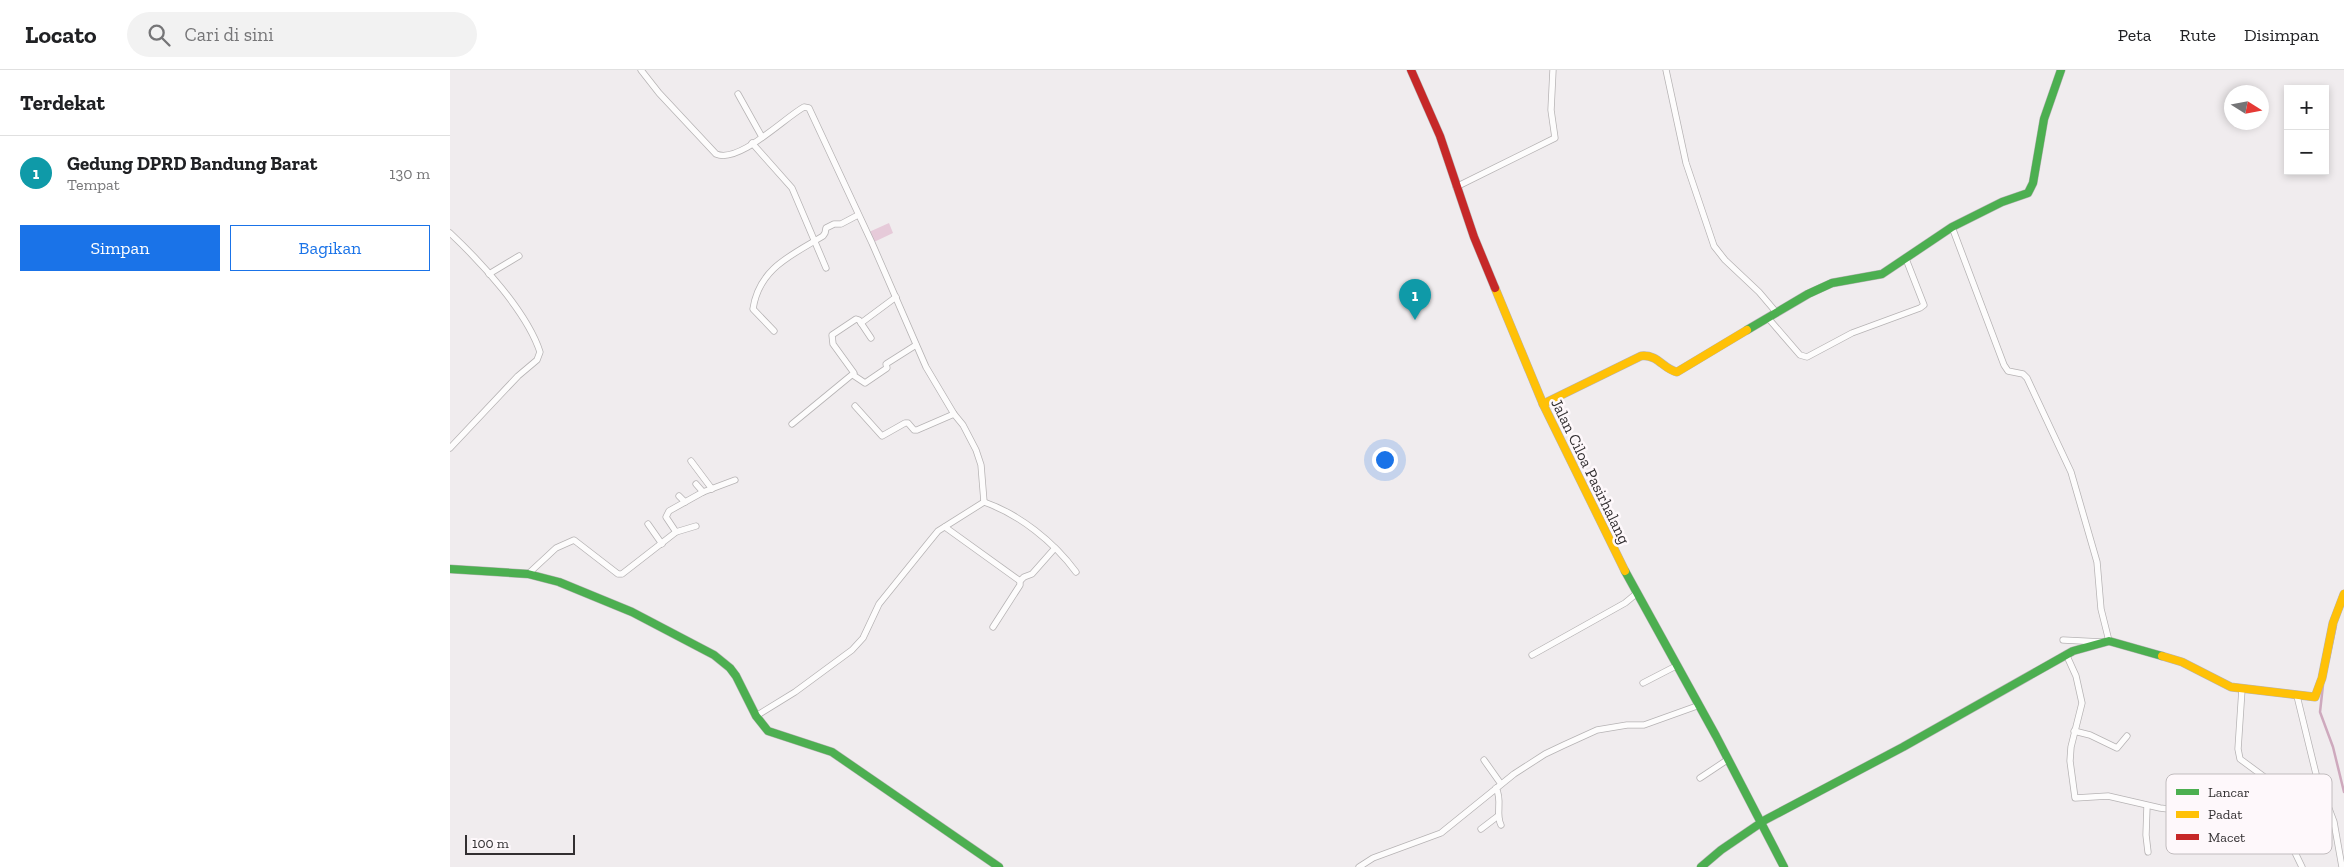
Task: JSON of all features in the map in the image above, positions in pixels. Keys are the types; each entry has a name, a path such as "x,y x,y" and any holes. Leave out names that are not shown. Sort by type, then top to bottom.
{"street":[{"path":"641,70 659,93 716,154 730,156 762,137 804,106 810,108 916,345 938,389 963,425 979,459 984,502"},
{"name":"Jalan Ciloa Pasirhalang","path":"1410,70 1440,136 1474,237 1543,404 1636,594 1728,760 1784,867"},
{"path":"1456,187 1554,138 1551,110 1553,70"},
{"path":"1666,70 1686,163 1714,246 1725,260 1759,292 1776,312"},
{"path":"1543,404 1648,354 1659,360 1668,370 1677,372 1776,312 1832,283 1882,274 1952,227 2002,202 2028,193 2032,189 2044,119 2061,70"},
{"path":"738,94 762,137"},
{"path":"752,143 792,188 826,268"},
{"path":"774,331 753,308 763,279 778,262 826,233 826,228 834,224 841,224 858,215"},
{"path":"1952,227 2004,365 2008,371 2023,374 2028,378 2071,472 2097,562 2105,641"},
{"path":"450,232 490,274 516,309 534,338 540,352 540,357 518,376 450,448"},
{"path":"490,274 519,256"},
{"path":"1768,318 1800,355 1807,357 1852,333 1924,305 1906,259"},
{"path":"861,323 896,297"},
{"path":"870,338 859,320 854,319 831,338 833,344 854,372 853,375 865,383 887,368 886,364 916,345"},
{"path":"792,424 853,375"},
{"path":"854,406 883,436 905,423 908,423 914,430 917,430 954,414"},
{"path":"691,461 712,489"},
{"path":"676,532 666,515 703,492 735,480"},
{"path":"696,484 703,492"},
{"path":"679,496 686,502"},
{"path":"756,716 795,692 852,650 863,638 882,599 929,542 945,527 984,502"},
{"path":"984,502 1014,515 1066,558 1076,572"},
{"path":"648,524 662,544"},
{"path":"528,574 556,548 574,540 622,574 676,532 696,526"},
{"path":"945,527 1020,581"},
{"path":"993,627 1020,586 1020,581 1032,574 1055,548"},
{"path":"450,569 528,574 559,582 632,612 714,655 733,672 764,728 774,734 822,747 845,759 946,832 999,867"},
{"path":"1532,654 1625,603 1636,594"},
{"path":"2063,640 2105,641 2126,644 2169,658 2224,684 2314,698 2317,695 2333,624 2344,594"},
{"path":"1701,867 1723,847 1780,810 1897,750 2066,654 2105,641"},
{"path":"2066,654 2082,696 2081,713 2074,731 2070,761 2075,798 2108,796 2147,806 2166,808"},
{"path":"1643,683 1676,666"},
{"path":"2242,688 2238,749 2240,759 2260,774"},
{"path":"2297,696 2316,774"},
{"path":"1359,867 1373,858 1441,833 1498,786 1545,754 1597,730 1627,725 1644,726 1697,706"},
{"path":"2074,731 2090,735 2117,748 2127,736"},
{"path":"1484,760 1498,786 1500,801 1498,816 1501,825"},
{"path":"1700,778 1728,760"},
{"path":"2147,806 2146,835 2148,852"},
{"path":"1481,829 1498,816"},
{"path":"2332,817 2342,867"},
{"path":"2296,854 2302,867"}],"shaded area":[{"path":"889,223 893,233 874,242 869,232"}],"waterway":[{"path":"2329,658 2336,625"},
{"path":"2323,685 2320,712 2333,747 2344,792"}],"traffic: fast":[{"path":"1747,330 1808,294 1832,283 1882,274 1952,227 2002,202 2028,193 2033,183 2044,119 2061,70"},
{"path":"450,569 528,574 559,582 632,612 714,655 730,668 736,676 756,716 768,731 832,752 999,867"},
{"path":"1625,571 1716,736 1784,867"},
{"path":"1701,867 1721,850 1765,820 1903,747 2073,651 2109,641 2162,656"}],"traffic: slow":[{"path":"1495,288 1543,404 1625,571"},
{"path":"1543,404 1641,356 1652,357 1677,372 1747,330"},
{"path":"2162,656 2182,662 2231,687 2315,697 2322,678 2333,623 2344,594"}],"traffic: jam":[{"path":"1411,70 1440,136 1474,237 1495,288"}],"place":[{"name":"Gedung DPRD Bandung Barat","path":"1415,320"}]}
